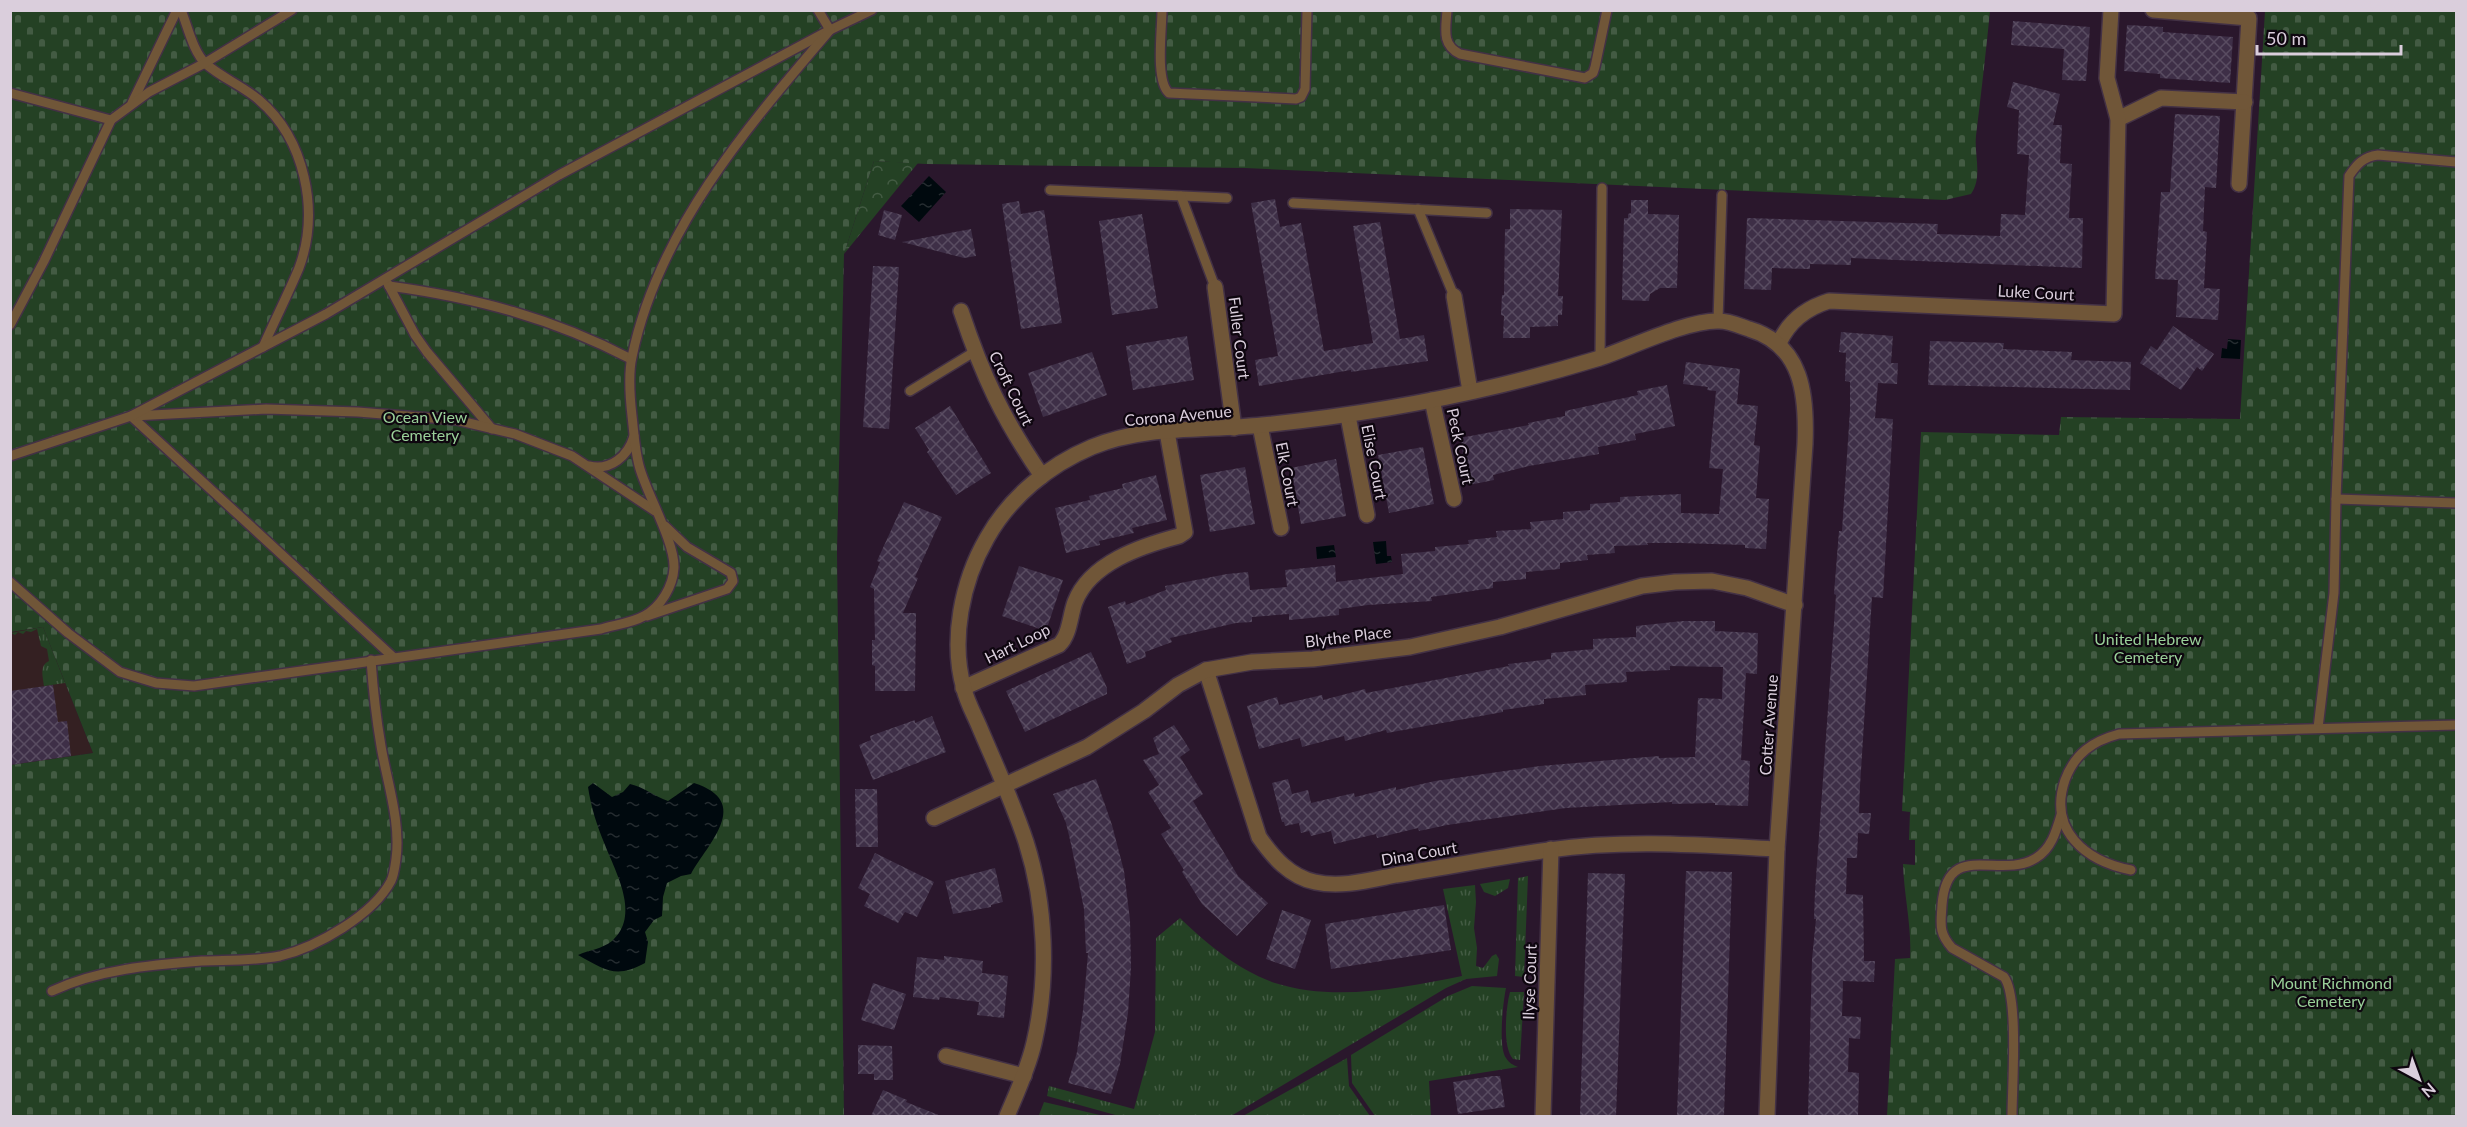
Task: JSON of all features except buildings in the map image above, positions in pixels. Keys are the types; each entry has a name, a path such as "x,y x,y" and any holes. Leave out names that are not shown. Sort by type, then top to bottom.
{"street":[{"path":"2111,10 2107,78 2118,119 2161,98 2245,102"},
{"path":"2153,10 2249,18 2239,184"},
{"name":"Luke Court","path":"1779,343 1786,328 1797,317 1816,305 1828,301 2114,314 2118,119"},
{"name":"Fuller Court","path":"1215,287 1234,428"},
{"path":"1454,296 1470,391"},
{"name":"Croft Court","path":"961,312 974,352 994,399 1014,435 1042,476"},
{"name":"Corona Avenue","path":"1007,1116 1024,1076 1034,1042 1040,1007 1043,962 1041,923 1036,884 1026,844 963,688 959,654 960,622 965,594 974,566 988,537 1006,511 1042,476 1068,459 1110,441 1144,433 1260,426 1348,416 1432,400 1600,358 1682,327 1718,321 1760,332 1779,343"},
{"name":"Cotter Avenue","path":"1767,1116 1777,849 1795,605 1806,406 1798,376 1788,354 1779,343"},
{"name":"Peck Court","path":"1432,400 1454,499"},
{"name":"Elise Court","path":"1348,416 1367,515"},
{"name":"Elk Court","path":"1260,426 1281,528"},
{"name":"Hart Loop","path":"963,688 1059,645 1065,638 1074,604 1088,580 1127,555 1185,532 1186,525 1167,432"},
{"name":"Blythe Place","path":"933,818 1087,747 1144,711 1178,685 1206,670 1252,662 1313,659 1410,647 1500,627 1642,586 1712,581 1747,588 1795,605"},
{"name":"Dina Court","path":"1206,670 1259,837 1269,852 1284,866 1300,877 1316,883 1352,883 1551,849 1656,842 1777,849"},
{"name":"Ilyse Court","path":"1543,1116 1551,849"},
{"path":"946,1056 1024,1076"}],"lane":[{"path":"179,10 206,63 259,100 286,128 301,163 308,201 306,240 299,266 262,347"},
{"path":"131,105 179,10"},
{"path":"10,325 44,261 111,120 149,92 206,63 292,10"},
{"path":"818,10 830,30"},
{"path":"10,456 131,416 387,282 559,175 830,30 872,10"},
{"path":"1162,10 1161,78 1164,89 1169,93 1296,99 1305,89 1307,10"},
{"path":"1447,10 1446,40 1453,51 1586,78 1593,73 1595,67 1606,10"},
{"path":"644,616 661,601 670,587 674,567 672,549 657,516 640,468 632,414 631,359 647,305 668,255 694,208 738,143 777,92 830,30"},
{"path":"10,93 111,120"},
{"path":"2318,728 2334,593 2349,176 2367,157 2378,155 2457,162"},
{"path":"1600,358 1602,188"},
{"path":"1050,190 1227,198"},
{"path":"1718,321 1722,195"},
{"path":"1181,196 1215,287"},
{"path":"1293,202 1486,213"},
{"path":"1418,209 1454,296"},
{"path":"387,282 499,306 576,332 631,359"},
{"path":"387,282 415,335 492,429"},
{"path":"910,391 974,352"},
{"path":"10,582 68,633 120,672 156,683 194,686 601,629 727,589 733,581 731,573 687,547 657,516 588,466 572,456 515,434 456,420 335,412 266,409 131,416"},
{"path":"131,416 393,657"},
{"path":"588,466 607,465 622,458 627,453 635,433"},
{"path":"2336,499 2457,503"},
{"path":"52,991 89,976 119,970 194,962 256,959 301,950 347,924 382,895 393,879 396,856 395,829 375,707 371,660"},
{"path":"2012,1116 2012,998 2009,983 2004,977 1952,948 1946,941 1941,932 1943,887 1950,875 1959,868 2018,865 2033,860 2044,852 2053,838 2061,815 2062,789 2069,769 2081,752 2100,740 2119,734 2457,725"},
{"path":"2061,815 2070,835 2087,852 2117,867 2131,870"}],"shaded area":[{"path":"43,627 93,753 11,765 11,632"}],"green space":[{"name":"Ocean View Cemetery","path":"11,11 1990,11 1976,136 1977,180 1971,194 1945,200 1245,168 926,164 874,161 844,254 837,552 844,1116 11,1116 11,765 93,753 43,627 11,632"},
{"name":"United Hebrew Cemetery","path":"2265,11 2456,11 2456,1116 1887,1116 1895,959 1910,958 1903,864 1915,865 1915,840 1909,840 1910,812 1902,811 1921,432 2059,435 2061,417 2240,419"},
{"path":"874,161 918,163 844,254"},
{"path":"43,627 65,683 44,686 43,668 49,661 47,649 41,646 37,629 31,632 26,631 23,634 11,633"},
{"path":"1528,876 1524,977 1515,976 1518,878"},
{"path":"1510,879 1508,888 1495,896 1484,892 1480,884"},
{"path":"1475,885 1476,966 1483,968 1496,954 1499,959 1497,976 1466,979 1446,988 1231,1116 1119,1116 1047,1096 1049,1086 1134,1109 1155,1032 1156,938 1180,918 1224,956 1261,978 1298,989 1321,992 1368,991 1462,976 1443,889"},
{"path":"1472,986 1506,988 1502,1044 1507,1060 1518,1067 1429,1081 1431,1116 1375,1116 1352,1083 1351,1055 1448,996"},
{"path":"1510,992 1524,992 1520,1060 1513,1059 1507,1046 1506,1017"},
{"path":"1347,1058 1349,1086 1370,1116 1243,1116"},
{"path":"1044,1102 1104,1116 1042,1116 1039,1115"}],"water":[{"path":"929,176 946,192 919,222 901,206"},
{"path":"2228,339 2241,340 2240,359 2221,358 2222,348 2227,349"},
{"path":"1386,541 1387,556 1391,556 1392,562 1376,564 1373,542"},
{"path":"1334,545 1336,557 1317,559 1316,547"},
{"path":"593,783 612,797 623,792 630,784 668,801 694,783 712,791 721,801 723,812 715,837 691,874 667,883 663,897 662,916 654,920 645,932 648,942 645,963 626,971 611,971 578,955 600,948 612,941 620,931 625,919 624,894 599,831 591,802 588,787"}],"park label":[{"name":"Mount Richmond Cemetery","path":"2331,991"}]}
